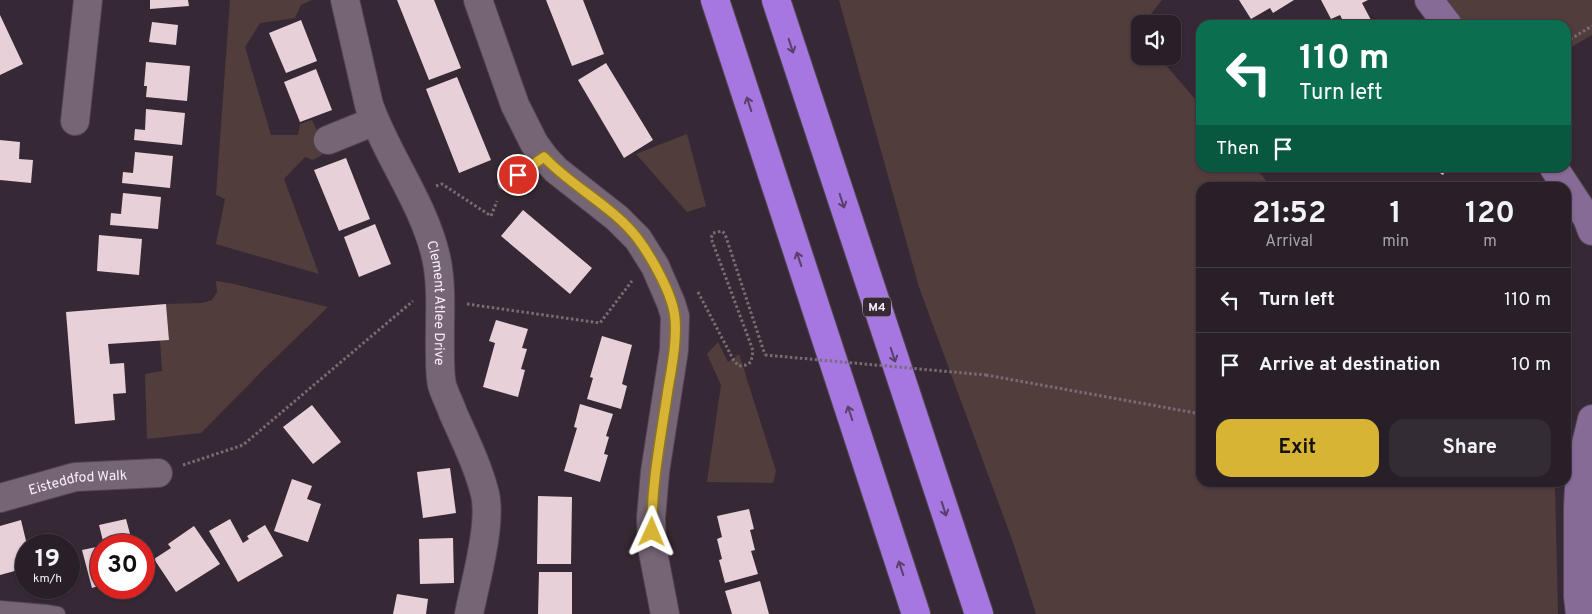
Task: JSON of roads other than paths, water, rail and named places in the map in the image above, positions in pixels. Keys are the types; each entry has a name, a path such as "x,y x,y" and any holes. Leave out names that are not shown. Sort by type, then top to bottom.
{"highway":[{"path":"715,0 916,614"},
{"name":"M4","path":"776,0 979,614"}],"street":[{"path":"75,121 88,0"},
{"name":"Clement Atlee Drive","path":"345,0 367,97 375,122 414,198 436,255 440,275 440,364 442,385 479,474 486,497 486,521 482,551 469,614"},
{"path":"478,0 515,105 534,143 556,170 617,218 638,239 655,266 671,302 675,316 675,328 651,518 652,547 665,614"},
{"path":"1429,0 1444,20"},
{"path":"328,140 375,122"},
{"path":"1571,194 1587,218 1592,231"},
{"path":"1580,614 1578,597 1578,507 1580,468 1592,419"},
{"name":"Eisteddfod Walk","path":"0,498 75,476 158,474"}],"lane":[{"path":"505,184 544,157"},
{"path":"0,608 58,614"}]}
